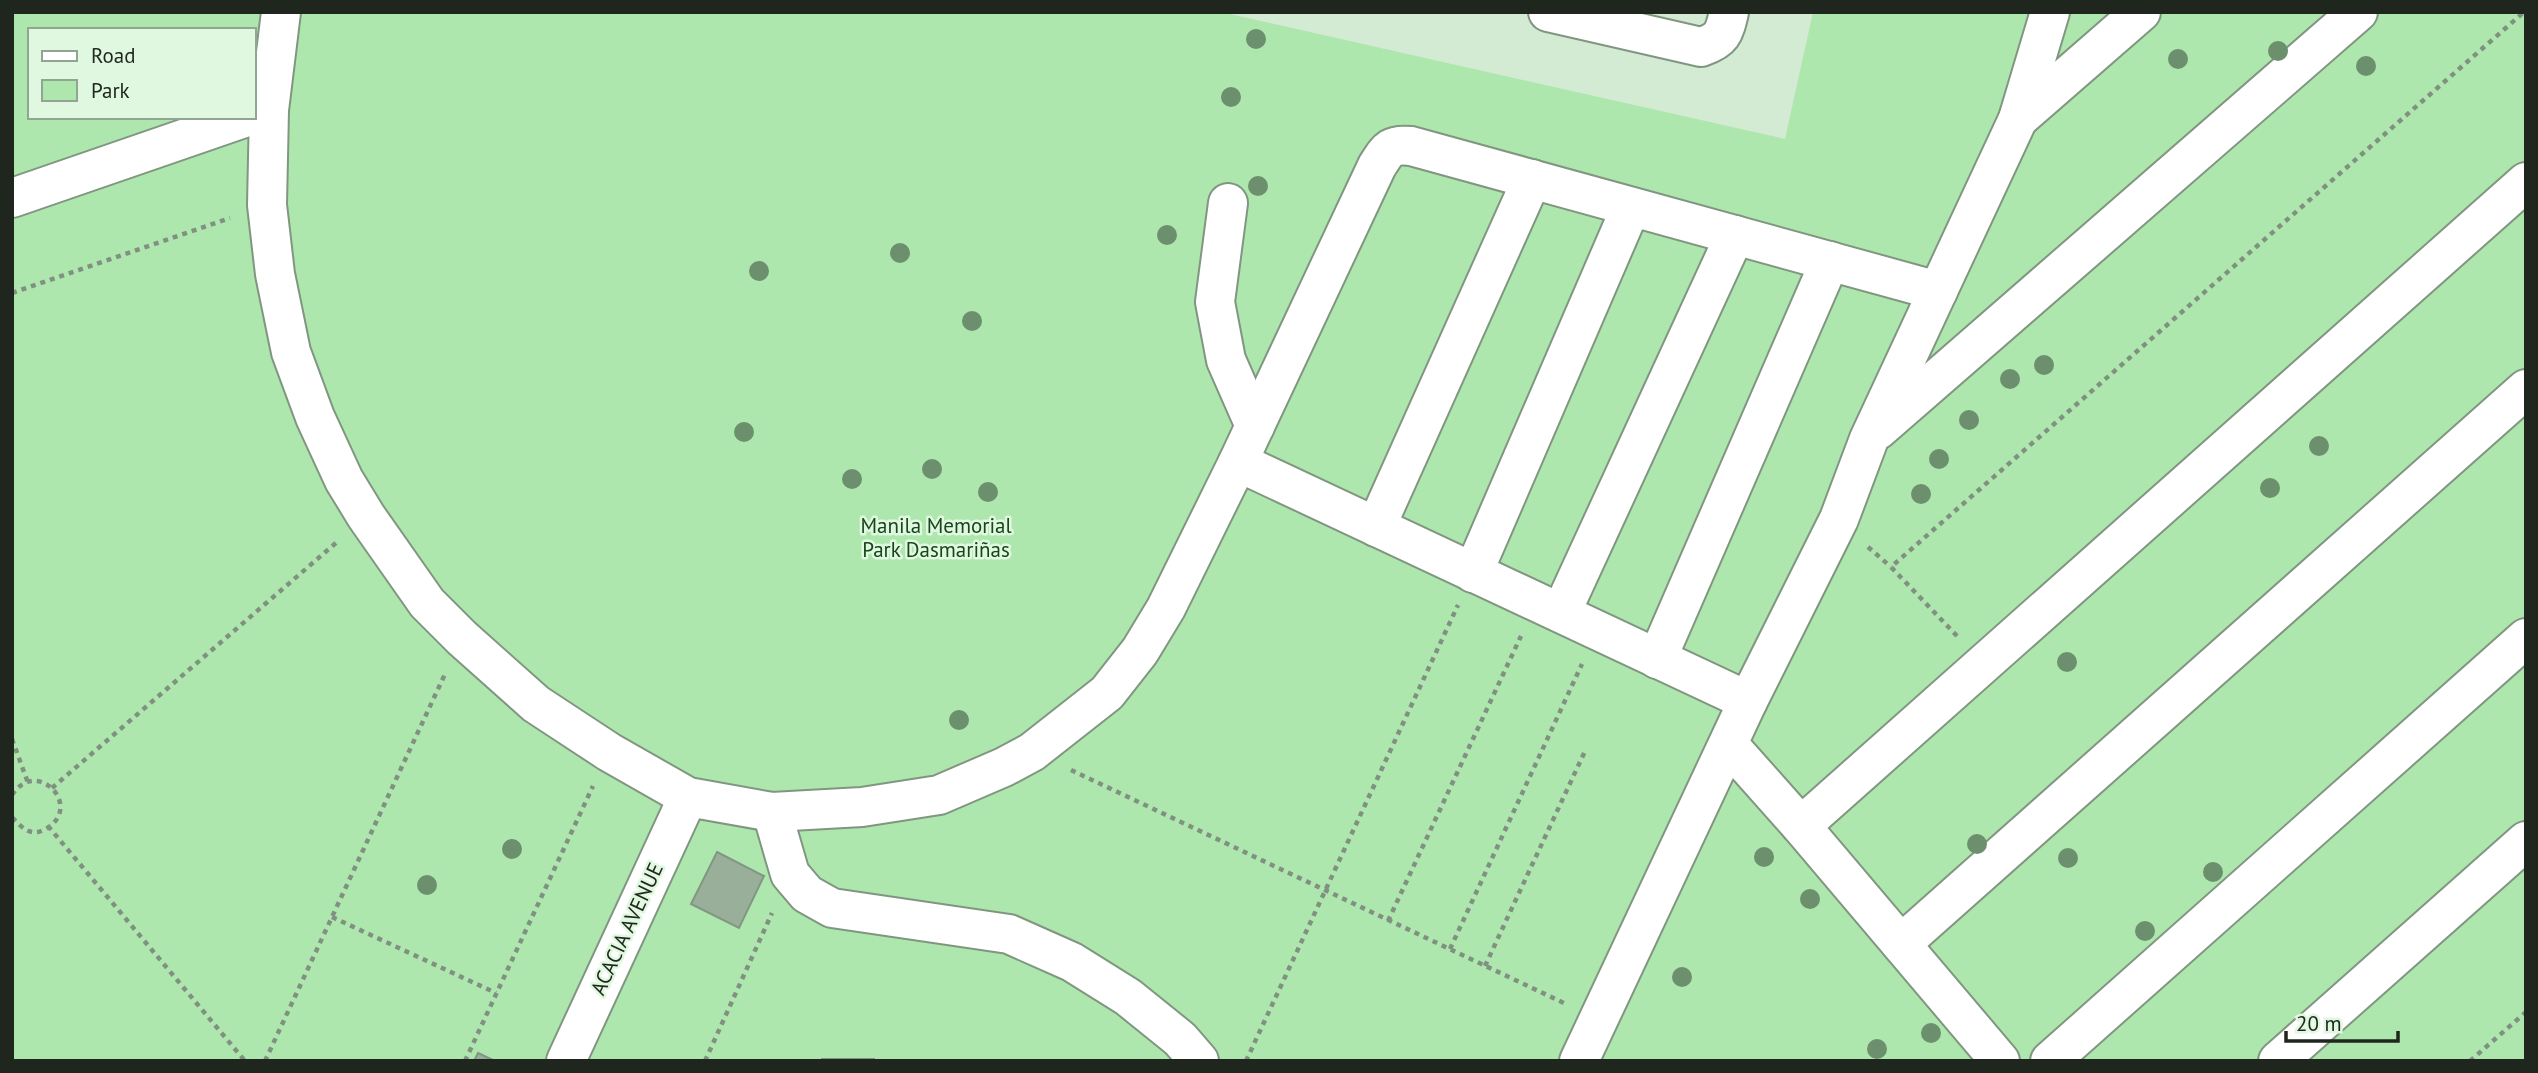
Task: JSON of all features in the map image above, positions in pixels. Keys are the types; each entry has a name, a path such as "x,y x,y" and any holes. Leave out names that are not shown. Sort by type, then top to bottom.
{"street":[{"path":"281,12 257,114 275,274 291,352 315,416 344,480 366,516 390,554 427,603 536,704 609,752 688,797 772,812 862,807 939,795 1032,752 1107,693 1140,651 1166,608 1377,166 1388,149 1398,145 1411,146 1938,291"},
{"path":"1548,12 1701,47 1716,42 1721,36 1729,12"},
{"path":"1579,1061 1748,701 1839,520 1869,439 2018,120 2050,12"},
{"path":"2018,120 2141,12"},
{"path":"1869,439 2358,12"},
{"path":"12,198 242,119"},
{"path":"1376,527 1532,179"},
{"path":"1801,826 2526,182"},
{"path":"1228,204 1214,302 1226,360 1255,426"},
{"path":"1473,573 1631,206"},
{"path":"1549,608 1735,235"},
{"path":"1657,659 1830,261"},
{"path":"1901,944 2526,389"},
{"path":"1238,462 1748,701"},
{"path":"2050,1061 2526,638"},
{"path":"1729,745 2000,1061"},
{"name":"ACACIA AVENUE","path":"566,1061 688,797"},
{"path":"772,812 790,874 807,894 832,908 1009,934 1072,962 1128,998 1180,1039 1199,1061"},
{"path":"2278,1061 2526,841"}],"path":[{"path":"1983,663 1891,567 2524,12"},
{"path":"12,293 267,205"},
{"path":"52,788 366,516"},
{"path":"1246,1061 1473,573"},
{"path":"1388,920 1549,608"},
{"path":"1450,949 1598,631"},
{"path":"265,1061 462,638"},
{"path":"12,739 28,783"},
{"path":"1485,966 1586,749"},
{"path":"465,1061 609,752"},
{"path":"1032,752 1598,1020"},
{"path":"12,794 20,786 40,781 57,794 61,808 55,822 42,831 28,831 14,821"},
{"path":"48,826 244,1061"},
{"path":"705,1061 790,874"},
{"path":"332,917 496,993"},
{"path":"2470,1061 2526,1012"}],"green space":[{"name":"Manila Memorial Park Dasmariñas","path":"12,12 1221,12 1785,139 1813,12 2526,12 2526,1061 12,1061"}],"building":[{"path":"717,852 764,876 739,928 691,904"},
{"path":"478,1053 495,1061 474,1061"},
{"path":"874,1059 874,1061 822,1061"}]}
